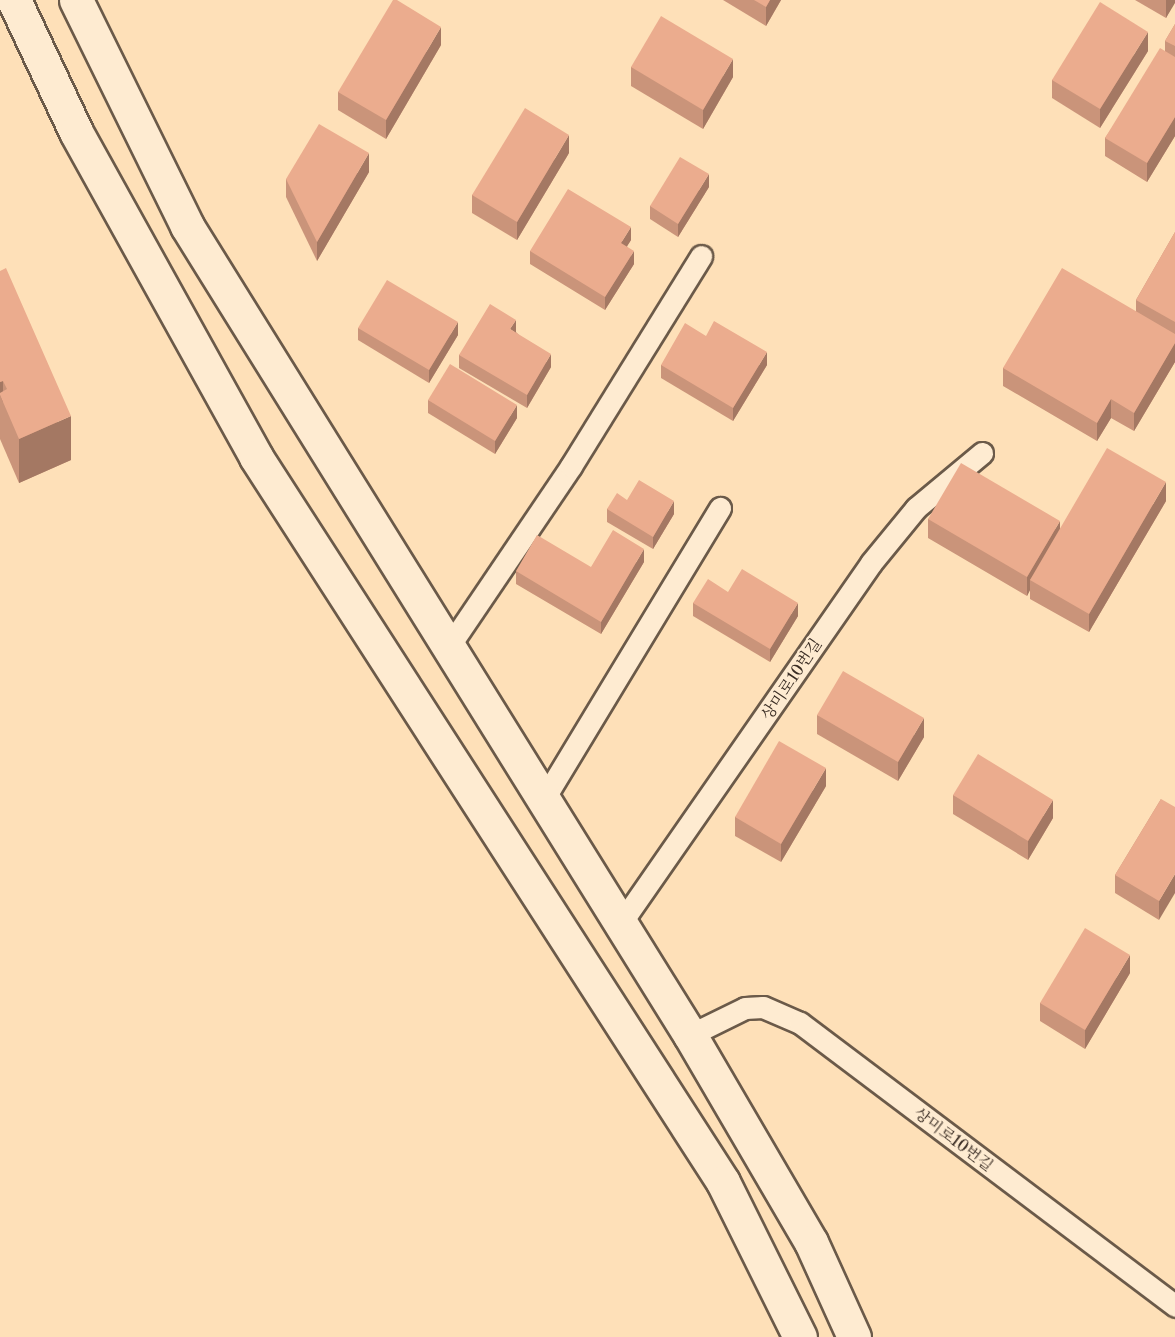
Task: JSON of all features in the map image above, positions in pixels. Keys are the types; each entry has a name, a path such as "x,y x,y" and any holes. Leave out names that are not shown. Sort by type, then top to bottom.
{"street":[{"path":"14,0 76,132 256,457 723,1182 801,1337"},
{"path":"76,0 187,226 545,797 690,1035 812,1242 854,1337"}],"lane":[{"path":"450,645 571,466 701,256"},
{"name":"상미로10번길","path":"621,923 871,563 916,508 982,453"},
{"path":"545,797 720,508"},
{"name":"상미로10번길","path":"690,1035 745,1008 763,1007 800,1023 1175,1306"}],"building":[{"path":"393,0 397,0 441,27 386,120 338,92"},
{"path":"754,0 770,0 766,7"},
{"path":"1100,2 1148,32 1100,109 1052,80"},
{"path":"661,16 733,59 703,110 631,67"},
{"path":"1175,24 1175,46 1165,41"},
{"path":"1160,48 1175,57 1175,117 1147,163 1105,138"},
{"path":"525,108 569,135 517,222 472,195"},
{"path":"319,124 369,153 317,242 286,179"},
{"path":"680,157 709,174 678,224 650,206"},
{"path":"568,189 631,227 621,243 634,251 605,297 530,251"},
{"path":"1175,232 1175,322 1136,300"},
{"path":"6,268 71,416 19,439 0,395 7,389 3,381 0,382 0,271"},
{"path":"1062,268 1175,334 1175,343 1134,413 1111,399 1097,423 1003,368"},
{"path":"387,280 458,322 429,370 358,328"},
{"path":"490,304 516,320 510,329 551,354 527,395 459,355"},
{"path":"714,321 767,352 733,408 661,365 685,323 706,336"},
{"path":"450,364 517,405 495,441 428,400"},
{"path":"1107,448 1166,482 1089,614 1030,580"},
{"path":"961,463 1060,521 1027,577 928,519"},
{"path":"639,480 674,501 653,537 607,509 617,493 627,500"},
{"path":"613,530 644,549 601,622 516,571 537,535 591,567"},
{"path":"742,569 798,603 770,649 693,603 708,579 728,592"},
{"path":"843,671 924,718 898,762 817,715"},
{"path":"779,741 826,768 781,844 735,817"},
{"path":"978,754 1053,800 1028,841 953,795"},
{"path":"1161,799 1175,807 1175,874 1159,901 1115,875"},
{"path":"1085,928 1130,955 1085,1030 1040,1003"}]}
